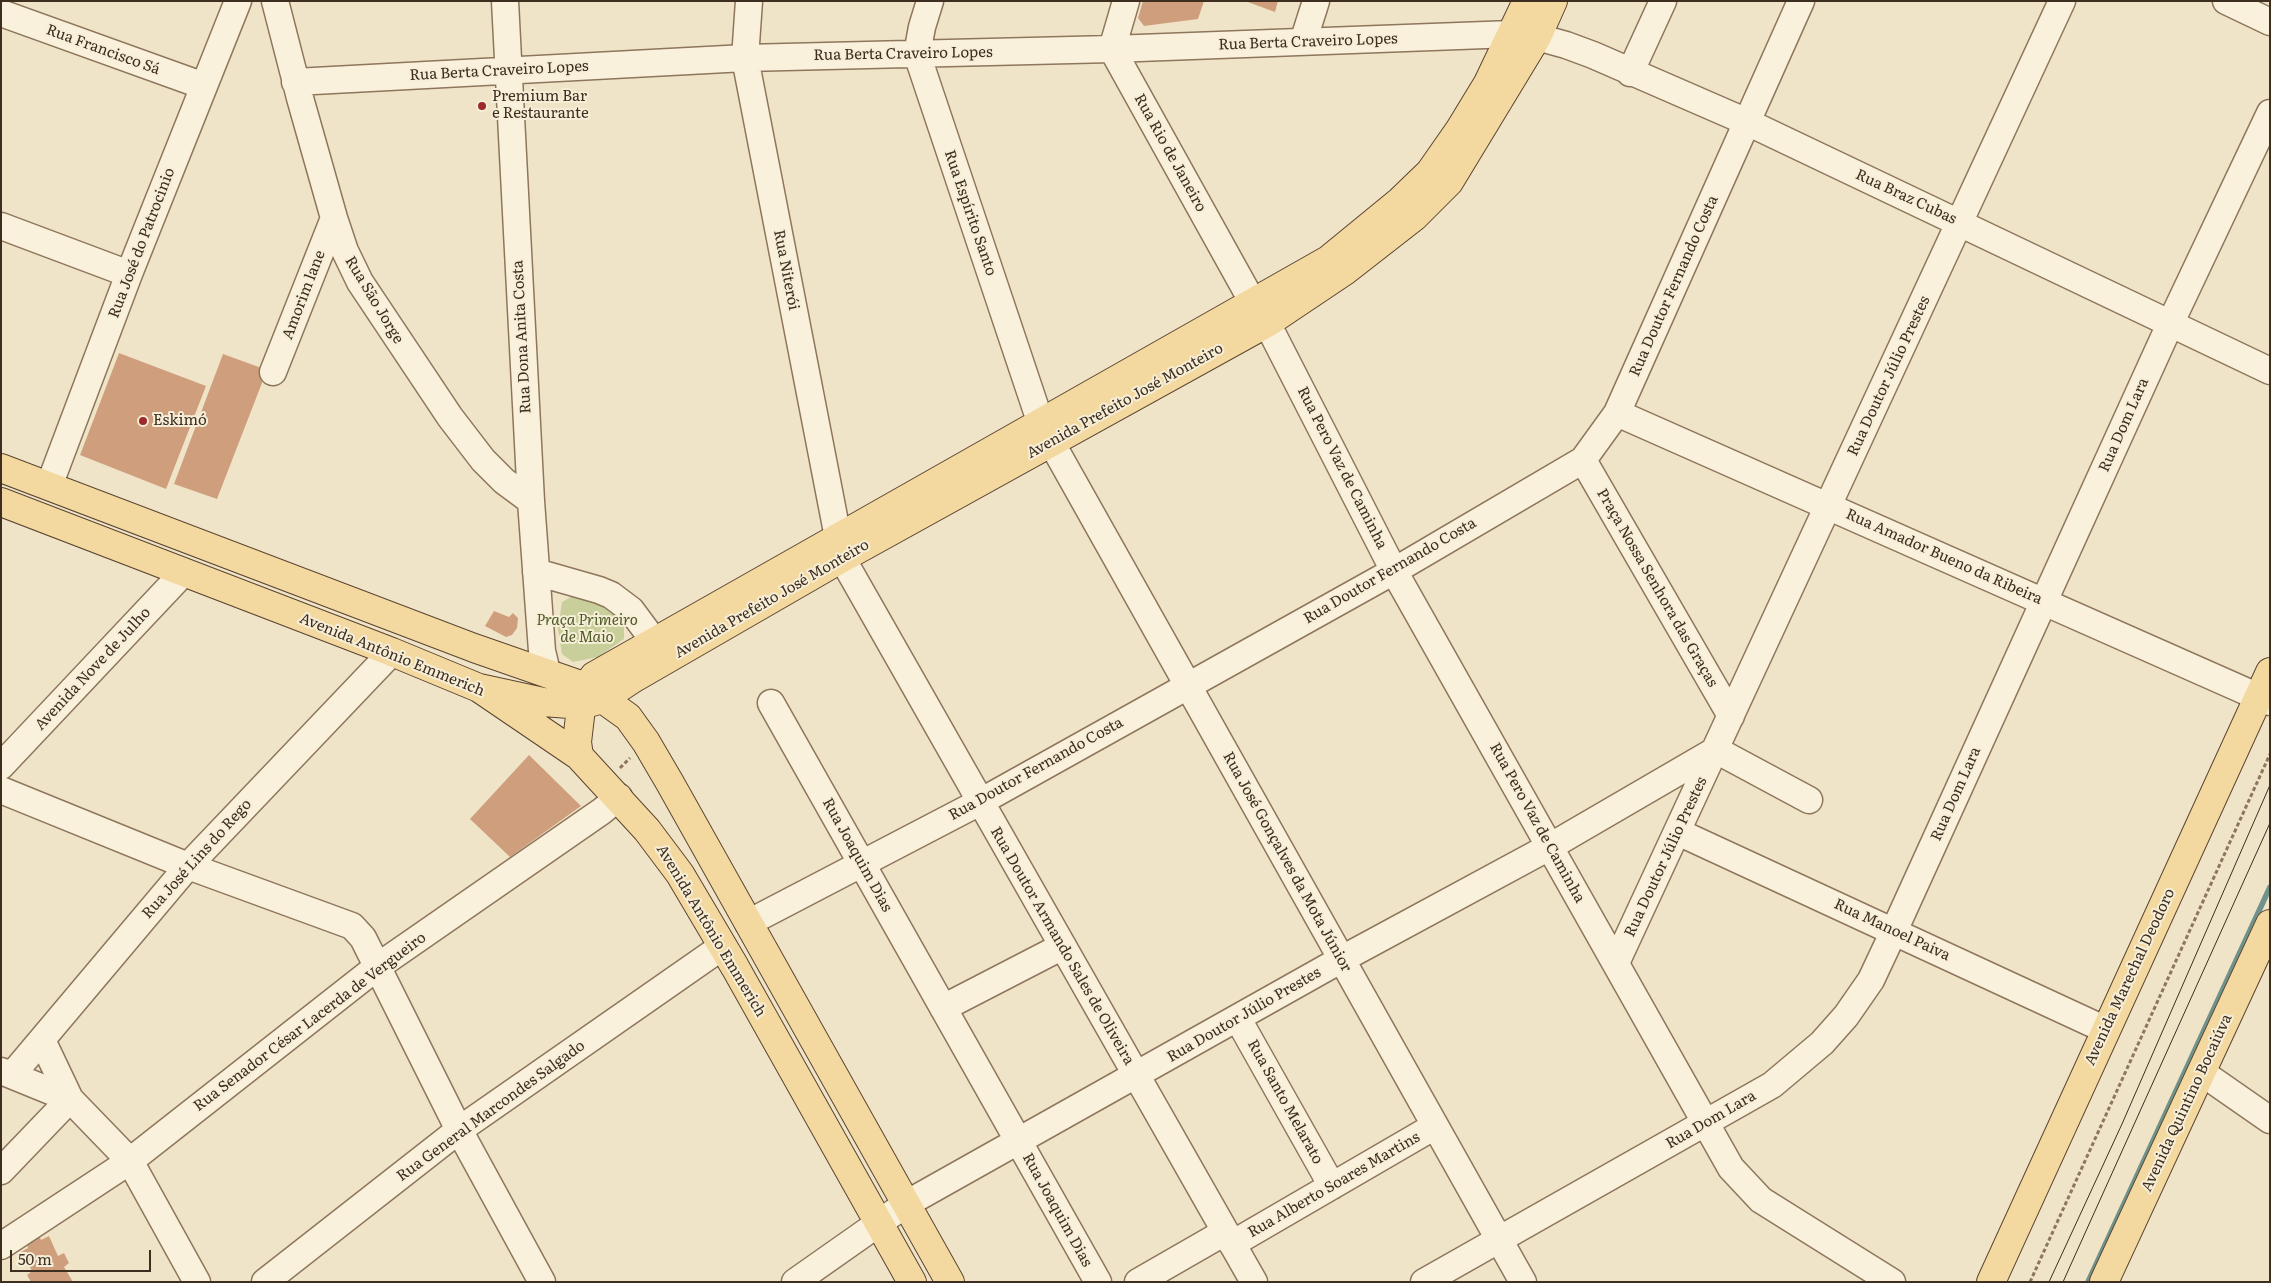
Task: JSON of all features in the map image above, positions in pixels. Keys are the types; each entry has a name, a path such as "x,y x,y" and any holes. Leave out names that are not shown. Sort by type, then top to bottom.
{"main road":[{"name":"Avenida Prefeito José Monteiro","path":"1524,36 1527,1"},
{"name":"Avenida Prefeito José Monteiro","path":"590,697 627,669 839,548 1260,312 1354,264 1414,217 1449,182 1482,132 1524,36 1553,1"},
{"path":"1,468 474,648 546,672 628,717 646,742 670,783 950,1282"},
{"name":"Avenida Antônio Emmerich","path":"1,502 392,652 479,688 579,756 619,797 670,860 723,946 912,1282"},
{"name":"Avenida Prefeito José Monteiro","path":"627,669 654,641 839,548"},
{"path":"627,669 628,717"},
{"path":"543,702 549,690 546,672"},
{"name":"Avenida Marechal Deodoro","path":"1991,1282 2106,1030 2264,699 2270,672"},
{"path":"479,688 543,702 590,697"},
{"path":"579,756 578,724 590,697"},
{"name":"Avenida Quintino Bocaiúva","path":"2104,1282 2270,924"}],"street":[{"name":"Rua José do Patrocinio","path":"49,486 129,274 238,1"},
{"name":"Rua São Jorge","path":"275,1 295,82 334,218 345,252 360,282 450,417 483,460 504,481 530,501"},
{"name":"Rua Dona Anita Costa","path":"505,1 530,501 542,651 546,672"},
{"name":"Rua Niterói","path":"749,1 744,58 839,548"},
{"path":"917,54 930,1"},
{"path":"1112,49 1126,1"},
{"path":"1303,42 1316,1"},
{"path":"1630,73 1663,1"},
{"name":"Rua Doutor Fernando Costa","path":"748,923 861,862 980,802 1394,571 1583,460 1617,413 1801,1"},
{"name":"Rua Doutor Júlio Prestes","path":"1616,963 2062,1"},
{"path":"2226,1 2270,22"},
{"name":"Rua Francisco Sá","path":"1,13 204,86"},
{"name":"Rua Berta Craveiro Lopes","path":"295,82 744,58 1524,36"},
{"name":"Rua Braz Cubas","path":"1524,36 1566,45 1747,122 2171,322 2270,371"},
{"name":"Rua Rio de Janeiro","path":"1112,49 1260,312"},
{"name":"Rua Espírito Santo","path":"917,54 1046,433"},
{"name":"Rua Dom Lara","path":"1424,1282 1772,1085 1822,1043 1846,1016 1871,980 2171,322 2270,114"},
{"name":"Amorim lane","path":"273,372 334,218"},
{"path":"1,226 129,274"},
{"name":"Rua Pero Vaz de Caminha","path":"1260,312 1394,571 1551,846 1731,1168 1761,1200 1892,1282"},
{"name":"Rua Amador Bueno da Ribeira","path":"1617,413 2264,699"},
{"name":"Rua José Gonçalves da Mota Júnior","path":"1046,433 1523,1282"},
{"name":"Praça Nossa Senhora das Graças","path":"1583,460 1731,716"},
{"name":"Rua Doutor Armando Sales de Oliveira","path":"839,548 980,802 1254,1282"},
{"name":"Avenida Nove de Julho","path":"1,766 184,572"},
{"path":"536,572 599,590 616,599 639,619 654,641"},
{"name":"Rua José Lins do Rego","path":"7,1073 42,1040 188,866 392,652"},
{"name":"Rua Joaquim Dias","path":"771,703 1098,1282"},
{"path":"1716,750 1809,800"},
{"name":"Rua Doutor Júlio Prestes","path":"795,1282 906,1204 1342,959 1551,846 1716,750"},
{"path":"1651,787 1665,798 1681,826"},
{"path":"1,790 188,866 352,926 363,938 459,1130 542,1282"},
{"name":"Rua Senador César Lacerda de Vergueiro","path":"1,1246 130,1161 377,967 594,817 619,797"},
{"name":"Rua Manoel Paiva","path":"1681,826 1894,931 2106,1030"},
{"name":"Rua General Marcondes Salgado","path":"265,1282 459,1130 723,946"},
{"path":"943,1008 1063,946"},
{"name":"Rua Santo Melarato","path":"1238,1018 1332,1186"},
{"path":"42,1040 70,1099 130,1161 197,1282"},
{"path":"2201,1072 2270,1120"},
{"path":"7,1073 70,1099"},
{"path":"1,1171 70,1099"},
{"name":"Rua Alberto Soares Martins","path":"1138,1282 1332,1186 1435,1126"}],"path":[{"path":"618,770 634,754"},
{"path":"2030,1282 2270,754"}],"green space":[{"name":"Praça Primeiro de Maio","path":"574,595 600,604 624,618 624,639 598,657 573,662 562,654 558,629 562,602"}],"building":[{"path":"1143,1 1204,1 1198,19 1144,26 1138,18"},
{"path":"1245,1 1278,1 1275,12"},
{"name":"Eskimó","path":"119,353 206,386 166,489 80,455"},
{"path":"223,354 267,370 217,499 174,484"},
{"path":"494,611 509,617 513,613 518,618 517,628 512,635 506,637 485,626"},
{"path":"529,755 581,806 510,857 470,819"},
{"path":"39,1235 41,1240 49,1236 58,1256 64,1253 69,1263 64,1267 73,1282 31,1282 27,1275 32,1271 21,1252 28,1248 26,1242"}],"waterway":[{"path":"2088,1282 2270,887"}],"tram line":[{"path":"2049,1282 2122,1124 2270,785"},
{"path":"2063,1282 2270,823"}],"place":[{"name":"Premium Bar e Restaurante","path":"482,106"},
{"name":"Eskimó","path":"143,421"}]}
